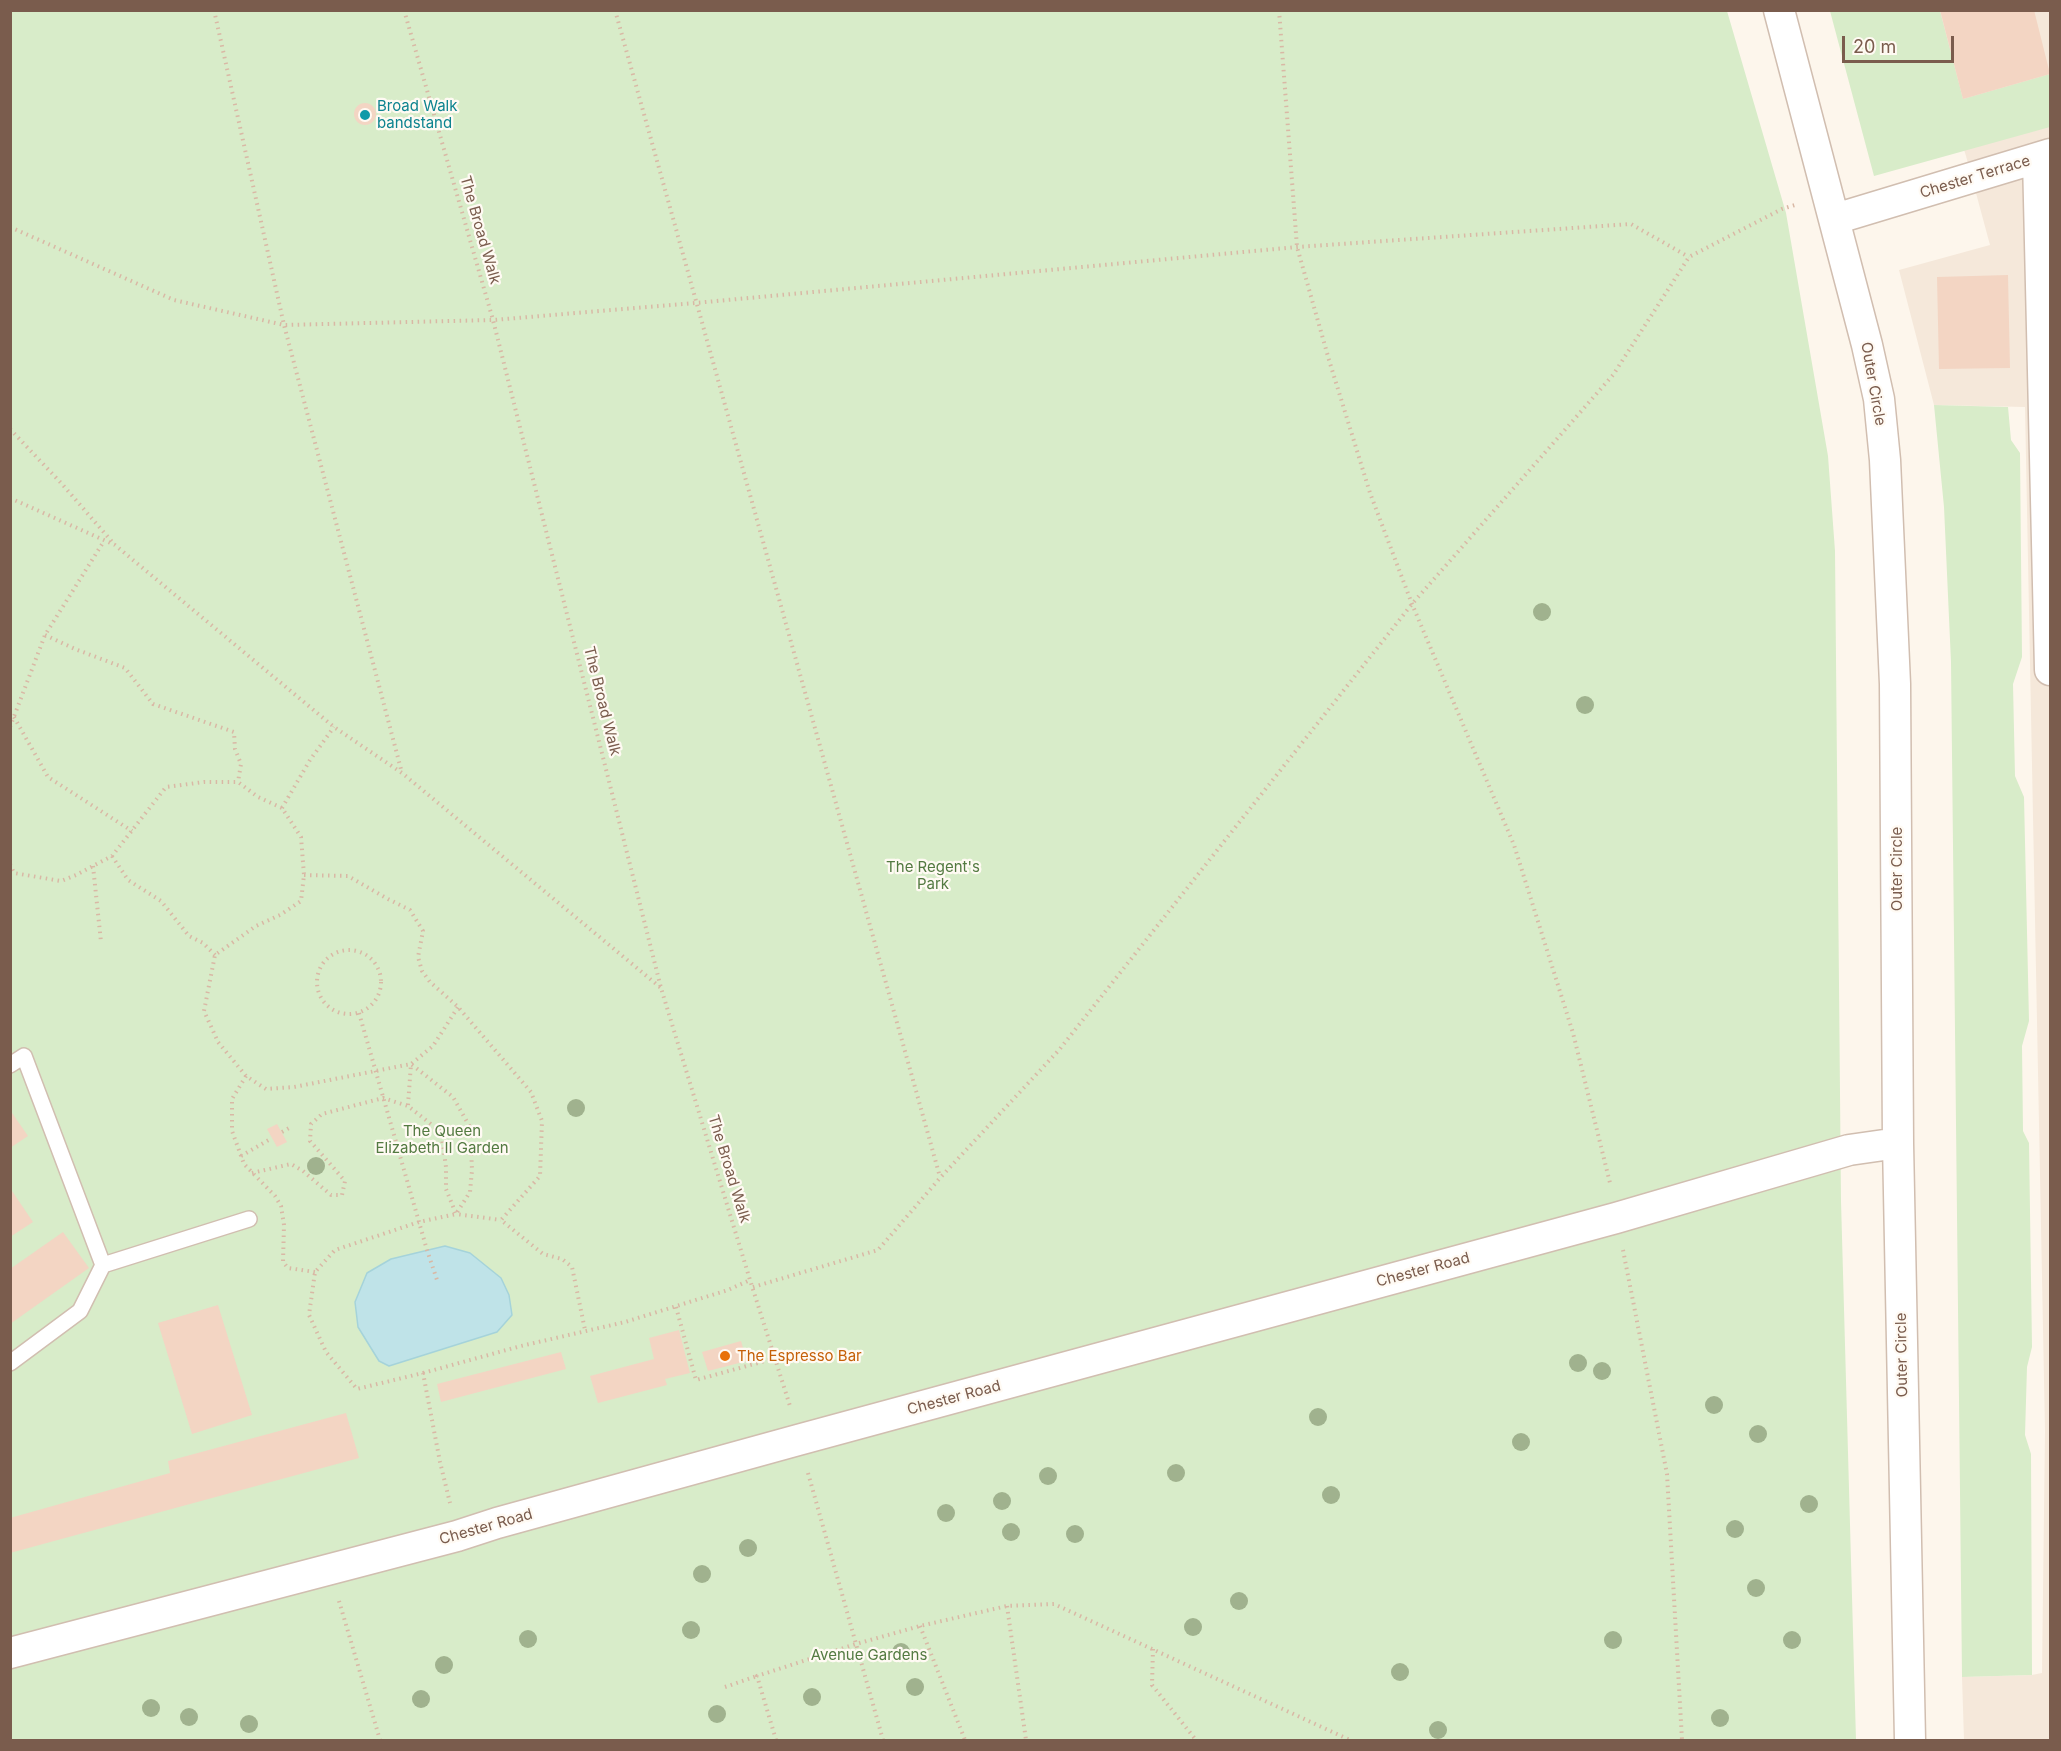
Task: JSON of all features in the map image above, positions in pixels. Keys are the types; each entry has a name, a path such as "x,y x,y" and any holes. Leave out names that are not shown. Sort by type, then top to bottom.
{"street":[{"name":"Outer Circle","path":"1779,10 1879,399 1885,471 1895,684 1898,1143 1910,1740"},
{"name":"Chester Terrace","path":"1831,206 2044,156 2050,670"},
{"name":"Chester Road","path":"10,1653 457,1536 497,1522 1616,1218 1857,1148 1898,1143"}],"lane":[{"path":"10,1065 24,1056 103,1265"},
{"path":"10,1364 80,1311 103,1265 249,1219"}],"path":[{"path":"214,10 284,325 402,774"},
{"name":"The Broad Walk","path":"404,10 493,320 661,988 750,1280 788,1393"},
{"path":"615,10 940,1178"},
{"path":"1279,10 1297,247 1370,493 1412,604 1514,845 1574,1033 1610,1181 1667,1474 1682,1740"},
{"path":"753,1287 878,1250 940,1178 1059,1050 1412,604 1613,375 1689,257 1782,209 1831,206"},
{"path":"10,227 174,300 284,325 493,320 1297,247 1631,224 1689,257"},
{"path":"10,429 115,545 334,727 402,774 661,988"},
{"path":"10,498 115,545"},
{"path":"10,727 45,635 104,541"},
{"path":"45,635 125,668 153,704 234,732 235,749 241,764 238,782"},
{"path":"14,717 48,777 132,831"},
{"path":"282,808 310,760 334,727"},
{"path":"10,864 14,873 61,881 112,856 166,787 204,782 238,782 258,797 282,808 301,837 304,875 301,901 280,915 256,926 215,954 204,1011 218,1042 246,1076 266,1089 294,1088 411,1064 433,1046 458,1007"},
{"path":"112,856 128,880 160,902 189,936 203,943 215,954"},
{"path":"93,866 100,942"},
{"path":"304,875 348,876 410,910 423,931 418,957 422,971 430,982 458,1007 531,1092 542,1120 540,1176 501,1220"},
{"path":"342,950 356,950 368,956 377,964 381,976 381,988 377,999 369,1008 359,1012 345,1014 333,1010 324,1002 318,991 317,978 321,966 330,956 342,950"},
{"path":"359,1012 438,1283"},
{"path":"408,1106 411,1064"},
{"path":"411,1064 453,1097 470,1127 472,1170 470,1192 456,1214"},
{"path":"246,1076 232,1099 232,1131 244,1164 275,1196 281,1206 284,1225 283,1262 288,1268 315,1272"},
{"path":"252,1173 291,1164 332,1195 342,1195 345,1181 310,1141 311,1124 322,1114 383,1098 408,1106 441,1132 446,1167 446,1189 456,1214"},
{"path":"282,1132 291,1127"},
{"path":"241,1155 272,1138"},
{"path":"585,1330 572,1267 562,1259 543,1254 501,1220 456,1214 419,1222 335,1250 315,1272 309,1315 326,1352 357,1389 585,1330 625,1322 676,1307 750,1280"},
{"path":"676,1307 696,1380 776,1358"},
{"path":"423,1373 457,1536"},
{"path":"808,1472 884,1740"},
{"path":"330,1569 380,1740"},
{"path":"725,1687 856,1644 920,1626 1006,1606 1054,1604 1350,1740"},
{"path":"1006,1606 1026,1740"},
{"path":"920,1626 965,1740"},
{"path":"1153,1649 1152,1685 1196,1740"},
{"path":"757,1676 776,1740"}],"shaded area":[{"path":"1919,11 2050,11 2050,1740 1964,1740 1962,1677 2042,1673 2045,1431 2025,407 1934,405 1899,270 1990,245 1966,156"}],"green space":[{"name":"The Regent's Park","path":"11,11 1727,11 1786,213 1828,456 1835,551 1841,1201 1856,1740 11,1740"},
{"path":"1830,11 1940,11 1963,99 2050,74 2050,127 1874,176"},
{"path":"1934,405 2008,407 2011,440 2020,453 2022,657 2013,684 2015,776 2024,797 2029,1021 2022,1046 2023,1131 2029,1143 2032,1347 2027,1367 2025,1435 2031,1454 2032,1675 1962,1677 1951,662 1944,507"}],"water":[{"path":"445,1246 470,1253 501,1278 509,1295 512,1315 497,1332 389,1366 379,1361 358,1327 355,1302 367,1273 391,1259"}],"building":[{"path":"1940,10 2034,10 2050,74 1963,99"},
{"name":"Broad Walk bandstand","path":"365,103 373,106 376,114 373,122 365,125 357,122 354,114 357,106"},
{"path":"2008,275 2010,368 1939,369 1937,277"},
{"path":"10,1110 28,1136 10,1148"},
{"path":"277,1124 287,1142 277,1147 267,1129"},
{"path":"10,1188 33,1222 10,1237"},
{"path":"63,1232 89,1268 10,1324 10,1269"},
{"path":"218,1305 252,1415 192,1434 158,1323"},
{"path":"679,1330 690,1373 665,1379 667,1385 598,1403 590,1376 654,1359 649,1338"},
{"name":"The Espresso Bar","path":"741,1341 747,1361 708,1371 702,1352"},
{"path":"561,1352 566,1369 441,1402 437,1384"},
{"path":"346,1413 359,1458 10,1553 10,1518 170,1473 168,1461"}],"place":[{"name":"Broad Walk bandstand","path":"365,115"},
{"name":"The Espresso Bar","path":"725,1356"}],"park label":[{"name":"The Queen Elizabeth II Garden","path":"442,1140"},
{"name":"Avenue Gardens","path":"869,1655"}]}
